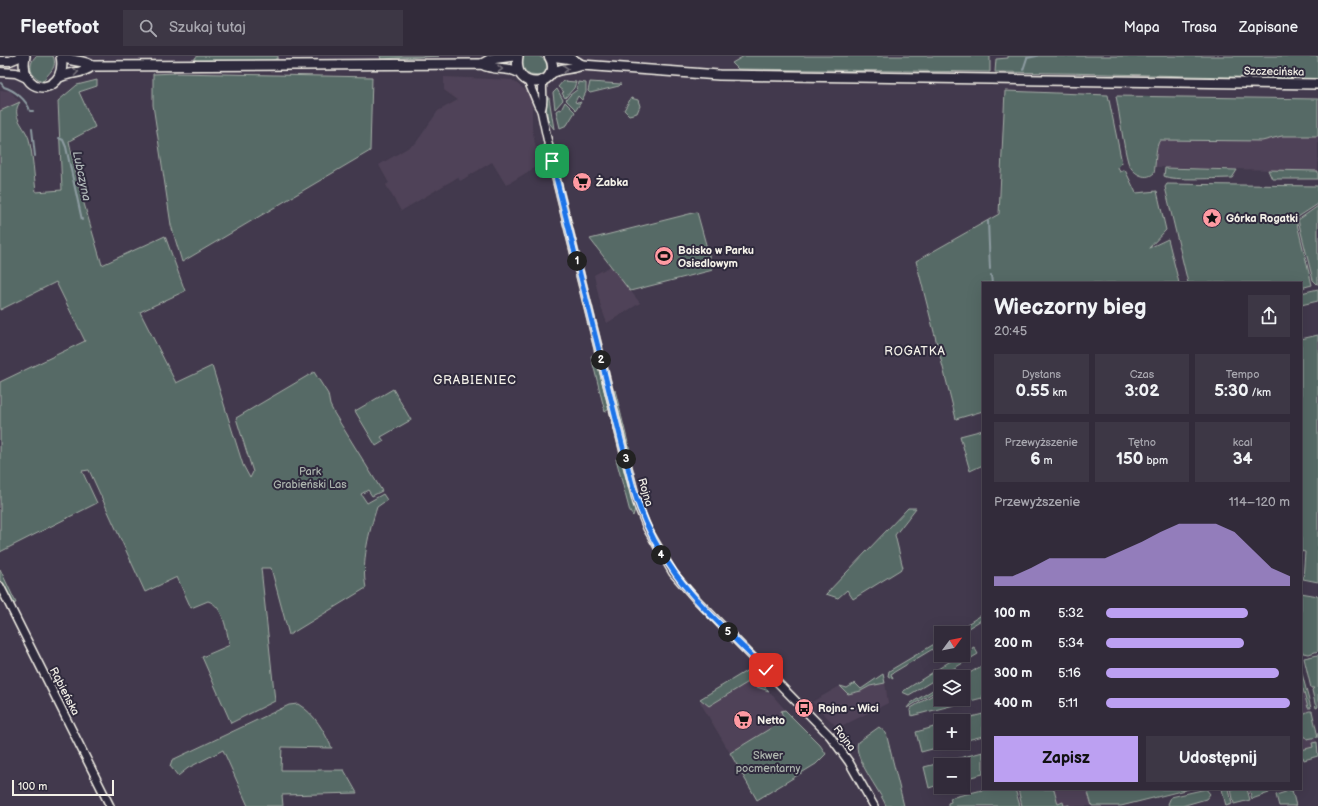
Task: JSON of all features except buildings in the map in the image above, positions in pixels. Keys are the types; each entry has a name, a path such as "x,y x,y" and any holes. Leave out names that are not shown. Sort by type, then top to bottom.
{"main road":[{"path":"0,62 10,61 22,56"},
{"path":"25,56 24,68 26,78"},
{"path":"60,77 62,68 61,56"},
{"path":"61,56 71,61 85,61 92,66"},
{"path":"482,64 491,59 514,56"},
{"path":"518,56 516,66 518,72"},
{"path":"0,72 16,73 26,78 33,84 44,87 53,83 60,77 72,72 85,71 92,66 482,64 492,69 510,69 518,72 528,81 536,83 543,82 550,74 552,63 550,56"},
{"name":"Szczecińska","path":"550,56 572,59 582,65"},
{"name":"Szczecińska","path":"550,74 558,69 572,69 582,65 719,75 1318,84"}],"street":[{"name":"Rojna","path":"528,81 541,110 553,166 622,444 637,503 647,528 665,560 684,586 833,739 850,764 874,806"},
{"name":"Rojna","path":"541,110 543,104 543,82"},
{"name":"Rąbieńska","path":"0,586 110,806"}],"shaded area":[{"path":"444,77 512,80 529,93 532,105 532,128 539,165 506,185 492,162 460,181 458,177 401,211 386,185 389,183 379,165 416,143 438,111 458,100 444,90"},
{"path":"0,90 10,91 20,102 0,111"},
{"path":"1157,131 1318,134 1318,171 1155,167"},
{"path":"611,266 640,303 607,323 601,307 594,275"},
{"path":"751,672 791,716 730,753 700,702"},
{"path":"885,683 888,703 838,728 812,702 840,686 848,694 861,691 870,686"},
{"path":"1302,683 1317,746 1302,753"},
{"path":"1026,790 1157,790 1095,806 1031,806"}],"green space":[{"path":"36,56 53,56 54,67 43,81 35,77 31,70 31,63"},
{"path":"198,56 278,56 278,58 268,62 195,61 195,58"},
{"path":"380,56 439,56 381,59"},
{"path":"523,56 539,56 548,62 546,71 540,76 530,75 520,66"},
{"path":"744,56 990,56 990,72 738,69 732,63"},
{"path":"1008,56 1318,56 1318,79 995,72 996,59 1008,58"},
{"path":"175,73 372,77 370,151 182,262 171,225 153,105 153,74"},
{"name":"Park Grabieński Las","path":"97,80 97,86 79,92 95,127 69,141 78,183 102,265 165,236 185,291 140,312 176,383 212,366 243,465 250,478 253,472 236,418 314,372 328,394 330,405 334,413 382,491 372,496 368,490 361,494 367,503 383,494 387,500 377,507 371,527 364,568 366,588 289,635 271,568 261,568 275,701 231,723 202,657 230,645 226,626 221,613 218,608 208,601 191,608 177,577 145,592 89,470 82,471 97,503 0,552 0,382 85,341 56,282 0,310 0,111 20,102 17,107 17,116 29,139 36,192 62,190 58,101 77,85"},
{"path":"563,81 576,82 574,88 565,98 562,93 564,92 558,87"},
{"path":"578,82 586,83 586,92 582,100 578,96 575,102 581,102 576,110 566,100 578,89"},
{"path":"590,82 621,84 619,86 590,93 588,91"},
{"path":"557,89 563,100 555,109 553,93"},
{"path":"1005,91 1108,95 1122,163 1118,167 1120,172 1125,170 1136,193 1157,191 1166,230 1149,248 1168,239 1179,282 982,282 982,411 956,419 916,261 999,214"},
{"path":"1116,96 1318,99 1318,136 1282,136 1262,141 1160,140 1156,151 1154,173 1150,176 1143,176 1135,172 1128,162"},
{"path":"545,98 549,98 554,129 548,121"},
{"path":"631,98 638,100 640,106 637,113 629,115 624,110"},
{"path":"565,102 575,112 567,125 560,128 556,111 559,109 561,110"},
{"path":"1165,168 1237,170 1232,178 1186,179 1169,178 1164,176"},
{"path":"1268,170 1318,171 1318,179 1272,179"},
{"path":"1167,184 1318,186 1318,204 1298,217 1296,220 1312,285 1302,288 1302,282 1188,282 1165,187"},
{"path":"1318,206 1317,284 1313,280 1298,220"},
{"path":"697,212 713,270 630,291 590,239"},
{"path":"1318,289 1318,301 1302,305 1302,293"},
{"path":"1318,335 1318,582 1303,579 1305,552 1302,551 1302,339"},
{"path":"595,354 609,409 605,412 591,356"},
{"path":"393,389 411,420 381,437 384,441 376,446 355,411"},
{"path":"615,390 630,451 629,452 614,392"},
{"path":"982,430 982,465 970,471 960,436"},
{"path":"621,458 635,509 633,516 630,512 616,459"},
{"path":"908,508 916,508 895,535 903,568 853,599 847,590 838,598 826,594"},
{"path":"0,569 16,603 12,604 0,579"},
{"path":"1302,593 1318,596 1318,651 1309,654 1303,653"},
{"path":"982,615 982,620 970,627 964,626"},
{"path":"934,644 934,648 891,674 893,679 888,676 889,671"},
{"path":"974,647 978,654 970,659 970,651 973,650 972,648"},
{"path":"1318,655 1318,707 1316,708 1312,690 1314,688 1311,688 1304,658"},
{"path":"949,662 965,662 951,670 936,670"},
{"path":"982,666 982,698 970,701 970,673"},
{"path":"748,670 769,691 754,686 750,681 709,706 700,699"},
{"path":"934,672 934,680 909,695 902,692"},
{"path":"883,674 885,683 870,686 861,691 848,694 840,686 847,688 855,683 861,689"},
{"path":"1302,674 1311,708 1308,708 1303,689"},
{"path":"934,689 934,692 907,708 911,703"},
{"path":"934,694 934,706 950,706 911,716 911,708"},
{"path":"298,704 314,718 322,729 332,748 282,747 281,770 344,770 357,793 282,795 283,806 248,806 223,750 188,768 178,776 170,766 172,760 289,705"},
{"name":"Skwer pocmentarny","path":"785,710 820,745 826,754 816,764 757,800 730,753 784,720 781,711"},
{"path":"1312,711 1318,737 1307,739 1304,737 1302,714"},
{"path":"982,714 982,736 970,739 970,717"},
{"path":"879,727 886,733 904,806 886,806 859,756 857,748 858,742"},
{"path":"934,727 934,749 921,752 916,732"},
{"path":"1317,742 1318,756 1304,760 1302,757 1302,750 1313,747 1312,743"},
{"path":"982,752 982,774 970,777 970,758 959,758"},
{"path":"934,764 934,786 929,788 924,767"},
{"path":"982,790 1015,790 1020,806 948,806 948,803 951,802 950,798"},
{"path":"1018,790 1054,790 1058,804 1063,802 1064,806 1022,806"},
{"path":"1087,790 1185,790 1121,806 1092,806"},
{"path":"1202,790 1207,790 1210,794 1206,799 1182,806 1169,806 1168,804 1171,797"},
{"path":"1222,790 1229,790 1232,804 1226,806"},
{"path":"1231,790 1247,790 1250,800 1234,804"},
{"path":"1249,790 1269,790 1269,793 1252,799"},
{"path":"1292,790 1296,806 1279,806 1276,795"}],"waterway":[{"path":"1023,70 1027,58 1037,56"},
{"name":"Lubczyna","path":"1,83 4,87 12,90 20,96 30,111 33,111"},
{"path":"32,129 35,156"},
{"name":"Lubczyna","path":"59,138 63,140 66,147 82,220"},
{"path":"988,221 990,269"},
{"path":"991,275 992,282"}],"place":[{"name":"Żabka","path":"582,182"},
{"name":"Górka Rogatki","path":"1212,218"},
{"name":"Boisko w Parku Osiedlowym","path":"664,256"},
{"name":"Rojna - Wici","path":"804,708"},
{"name":"Netto","path":"743,720"}],"district":[{"name":"ROGATKA","path":"915,351"},
{"name":"GRABIENIEC","path":"475,380"}],"route":[{"path":"552,161 632,484 637,503 647,528 673,573 701,604 766,670"}]}
